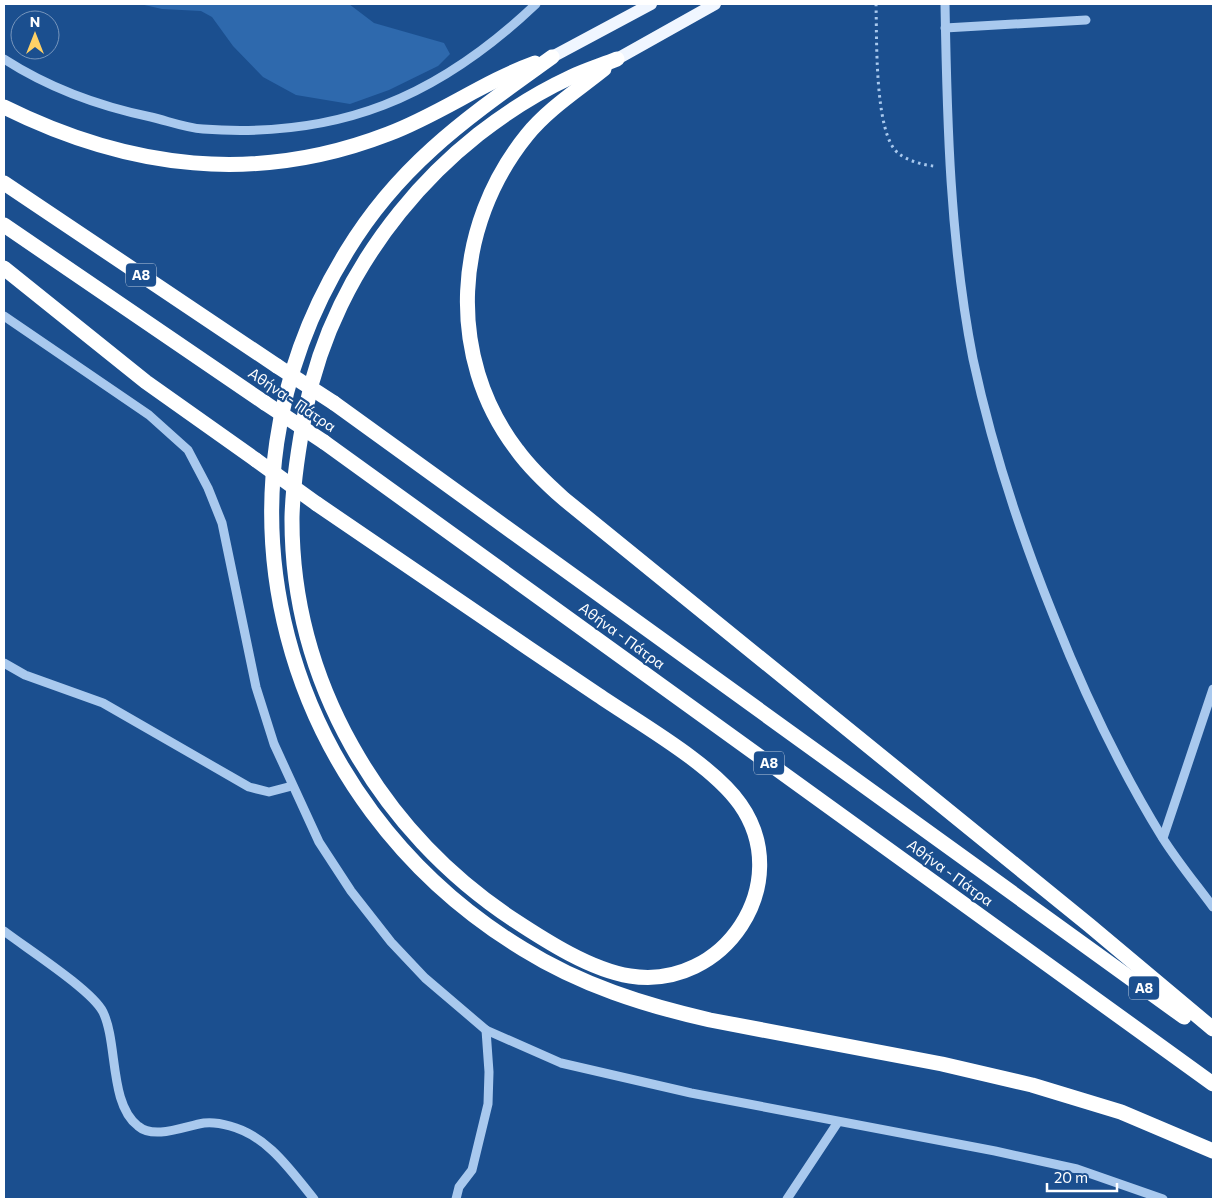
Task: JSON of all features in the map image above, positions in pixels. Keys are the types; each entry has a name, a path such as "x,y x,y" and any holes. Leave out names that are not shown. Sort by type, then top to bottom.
{"highway":[{"path":"4,107 85,142 135,156 186,163 238,164 289,160 340,150 389,134 436,112 505,74 552,57"},
{"path":"552,57 480,107 450,132 394,186 370,217 333,274 311,317 297,354 280,425 276,462 272,534 275,570 280,606 298,675 326,741 344,772 394,841 454,901 524,950 599,988 672,1011 710,1020 942,1064 1032,1085 1121,1112 1213,1151"},
{"path":"4,268 146,382 256,460 317,504 661,738 726,787 742,807 754,830 759,855 759,880 753,905 741,928 724,948 704,963 680,973 654,977 629,976 604,968 532,932 466,885 408,827 379,789 344,734 316,666 305,626 296,578 292,513 295,475 307,401 316,365 335,319 357,275 384,234 414,195 449,160 487,128 528,100 572,76 618,59"},
{"path":"618,59 552,110 528,134 507,161 490,191 478,223 470,256 466,290 468,324 473,358 498,422 516,450 539,476 564,499 1081,919 1213,1029"},
{"name":"Αθήνα - Πάτρα","path":"4,183 334,403 1213,1038"},
{"name":"Αθήνα - Πάτρα","path":"4,224 324,442 1213,1084"}],"main road":[{"path":"552,57 651,4"},
{"path":"618,59 715,4"}],"street":[{"path":"4,59 64,92 124,111 201,129 283,130 335,122 382,106 428,85 474,57 536,4"},
{"path":"945,4 950,167 960,273 973,358 993,444 1025,544 1072,663 1113,752 1163,838 1213,907"},
{"path":"945,28 1086,20"},
{"path":"4,316 149,414 188,450 208,488 222,523 256,687 274,744 319,842 351,891 391,942 425,978 486,1030 561,1063 682,1091 994,1151 1077,1169 1163,1199"},
{"path":"4,662 32,678 76,691 103,703 249,787 269,792 292,786"},
{"path":"1163,838 1213,689"},
{"path":"4,931 91,996 102,1011 108,1026 121,1096 127,1114 138,1127 156,1132 206,1123 231,1126 254,1137 278,1155 314,1199"},
{"path":"456,1199 459,1187 472,1170 488,1104 489,1072 486,1030"},
{"path":"787,1199 838,1122"}],"path":[{"path":"876,4 879,85 888,139 898,153 923,164 950,167"}],"shaded area":[{"path":"140,4 349,4 374,23 444,43 450,54 438,66 389,90 350,104 296,95 263,77 233,46 212,17 201,11 162,9"}]}
